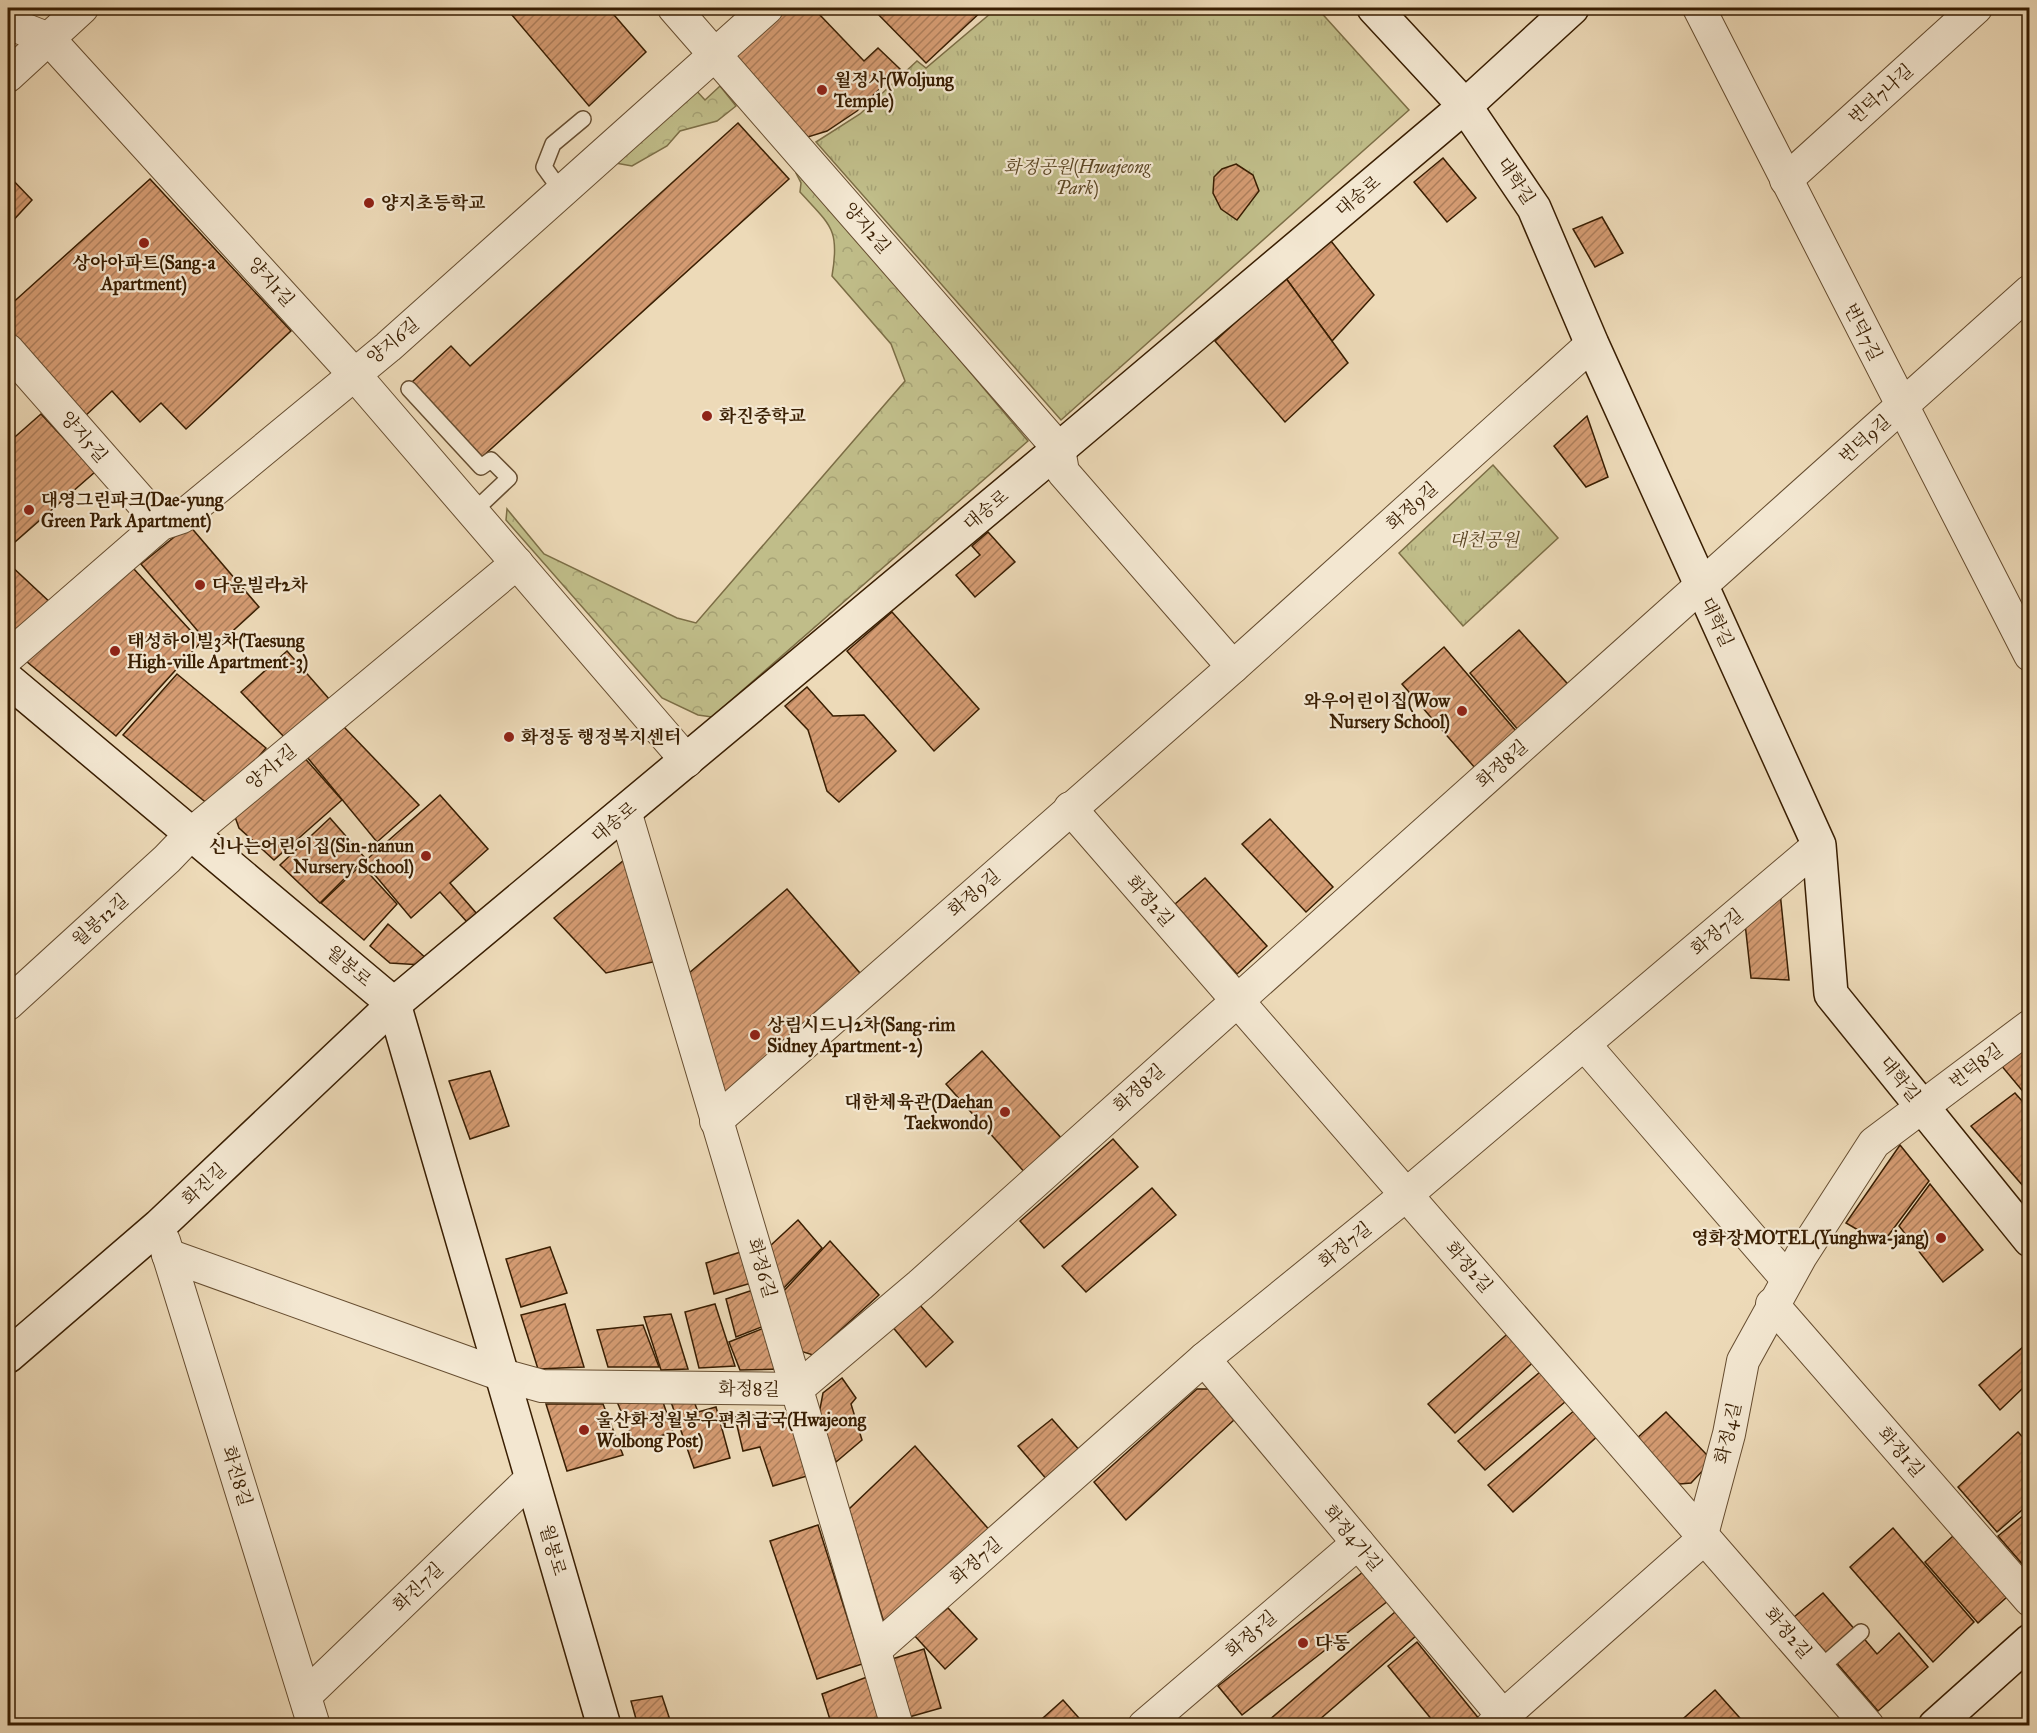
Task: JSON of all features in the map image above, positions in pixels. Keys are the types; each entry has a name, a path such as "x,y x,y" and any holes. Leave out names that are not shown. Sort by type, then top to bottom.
{"street":[{"path":"8,76 82,8"},
{"name":"양지2길","path":"674,8 1059,449"},
{"name":"양지6길","path":"8,657 161,524 182,517 354,374 562,192 766,8"},
{"name":"대학길","path":"1374,8 1465,106 1534,208 1592,344 1819,845 1831,994 2030,1240"},
{"name":"대송로","path":"394,1004 687,761 1465,106 1572,8"},
{"name":"번덕7길","path":"1699,8 1901,406 2020,606 2030,655"},
{"name":"번덕7나길","path":"1786,180 1976,8"},
{"name":"양지1길","path":"8,23 49,39 354,374 687,761"},
{"name":"번덕9길","path":"1701,586 2030,291"},
{"name":"화정9길","path":"716,1121 1070,808 1233,668 1592,344"},
{"name":"양지5길","path":"8,350 161,524"},
{"path":"1059,449 1063,472 1233,668"},
{"name":"양지1길","path":"191,834 517,563"},
{"name":"화정8길","path":"502,1375 542,1386 797,1389 920,1285 1701,586"},
{"name":"월봉로","path":"8,680 394,1004 604,1725"},
{"name":"화정2길","path":"1070,808 1868,1725"},
{"name":"화정6길","path":"626,812 897,1725"},
{"name":"월봉12길","path":"8,1004 191,834"},
{"name":"화정7길","path":"875,1650 1204,1359 1406,1195 1819,845"},
{"name":"화진길","path":"8,1356 164,1241 394,1004"},
{"name":"번덕8길","path":"1922,1106 2030,1026"},
{"name":"화정1길","path":"1584,1044 2030,1600"},
{"name":"화정4길","path":"1498,1721 1700,1542 1729,1434 1743,1361 1780,1291 1874,1143 1922,1106"},
{"path":"164,1241 502,1375"},
{"name":"화진8길","path":"164,1241 314,1725"},
{"name":"화정4가길","path":"1204,1359 1358,1543 1498,1721"},
{"name":"화진7길","path":"305,1696 532,1478"},
{"name":"화정5길","path":"1144,1725 1358,1543"},
{"path":"1935,1725 2030,1641"}],"lane":[{"path":"562,192 544,166 553,144 583,119"},
{"path":"408,389 481,466 491,460 509,478 473,512"},
{"path":"1819,1669 1861,1632"}],"green space":[{"name":"화정공원(Hwajeong Park)","path":"997,8 1317,8 1409,110 1061,420 816,142 860,114 917,61 926,68"},
{"path":"720,86 736,106 717,121 680,131 667,146 632,166 610,162 693,87 705,100"},
{"path":"802,172 1028,441 712,717 698,715 662,698 506,520 507,509 544,554 677,618 696,623 905,381 891,344 832,276 834,238 826,221 800,192 801,183 796,173"},
{"name":"대천공원","path":"1493,465 1558,538 1463,626 1399,553"}],"building":[{"path":"506,8 608,8 646,52 589,106"},
{"name":"월정사(Woljung Temple)","path":"785,8 826,8 819,14 864,61 878,48 900,69 857,111 827,131 808,137 733,55"},
{"path":"872,8 985,8 926,63"},
{"path":"738,123 789,179 482,457 412,382 451,346 470,366"},
{"path":"1443,158 1476,198 1447,222 1414,182"},
{"path":"1236,164 1253,175 1259,191 1237,220 1221,209 1213,193 1214,177 1222,169"},
{"path":"8,175 32,200 8,226"},
{"name":"상아아파트(Sang-a Apartment)","path":"150,179 291,331 186,429 161,403 140,422 112,391 84,417 8,331 8,307"},
{"path":"1602,217 1623,253 1595,267 1573,229"},
{"path":"1327,236 1374,295 1332,341 1285,277"},
{"path":"1285,277 1348,363 1285,422 1215,341"},
{"name":"대영그린파크(Dae-yung Green Park Apartment)","path":"41,414 95,472 8,548 8,443"},
{"path":"1587,416 1608,477 1586,487 1554,446"},
{"name":"다운빌라2차","path":"189,525 259,607 213,649 141,564"},
{"path":"988,532 1015,562 975,597 956,575 980,555 972,546"},
{"path":"8,563 55,607 8,637"},
{"name":"태성하이빌3차(Taesung High-ville Apartment-3)","path":"133,568 201,642 116,736 26,661"},
{"path":"892,612 979,709 934,751 847,651"},
{"path":"1519,630 1575,692 1525,738 1470,673"},
{"name":"와우어린이집(Wow Nursery School)","path":"1444,647 1522,738 1482,776 1402,684"},
{"path":"287,651 330,700 287,740 241,692"},
{"path":"177,674 266,748 214,809 123,735"},
{"path":"807,687 833,716 864,715 896,751 839,802 827,791 808,730 785,706"},
{"path":"343,726 419,805 377,842 307,757"},
{"path":"301,754 342,800 274,860 239,828 234,814"},
{"name":"신나는어린이집(Sin-nanun Nursery School)","path":"440,795 488,849 450,883 477,914 467,922 440,892 411,918 364,862"},
{"path":"330,818 365,858 320,903 280,865"},
{"path":"1270,819 1333,887 1306,912 1242,844"},
{"path":"624,860 657,961 606,973 554,918"},
{"path":"361,865 397,904 364,940 321,903"},
{"path":"1205,878 1267,946 1237,974 1175,904"},
{"name":"상림시드니2차(Sang-rim Sidney Apartment-2)","path":"787,889 866,980 725,1093 688,974"},
{"path":"1780,892 1789,980 1751,978 1744,914"},
{"path":"388,924 428,960 422,965 390,963 370,946"},
{"path":"2030,1044 2030,1100 2000,1064"},
{"name":"대한체육관(Daehan Taekwondo)","path":"982,1051 1064,1141 1027,1175 946,1084"},
{"path":"490,1071 509,1126 470,1139 449,1081"},
{"path":"2015,1093 2030,1110 2030,1194 1971,1126"},
{"path":"1113,1139 1138,1167 1044,1248 1020,1221"},
{"path":"1900,1145 1929,1181 1882,1244 1846,1223"},
{"name":"영화장MOTEL(Yunghwa-jang)","path":"1930,1184 1983,1250 1943,1282 1899,1226"},
{"path":"1152,1188 1176,1215 1086,1292 1062,1266"},
{"path":"798,1220 822,1248 781,1291 770,1246"},
{"path":"830,1241 879,1295 813,1355 800,1351 781,1294"},
{"path":"550,1247 567,1293 521,1307 506,1259"},
{"path":"747,1250 758,1281 714,1294 706,1263"},
{"path":"759,1288 769,1324 736,1337 726,1299"},
{"path":"918,1303 953,1342 926,1367 891,1325"},
{"path":"565,1304 584,1367 538,1369 521,1315"},
{"path":"715,1304 735,1366 699,1368 685,1312"},
{"path":"671,1314 688,1369 661,1370 644,1317"},
{"path":"643,1325 659,1367 608,1367 597,1330"},
{"path":"769,1326 781,1369 740,1370 729,1342"},
{"path":"1513,1329 1539,1357 1455,1433 1428,1404"},
{"path":"2030,1341 2030,1393 2024,1387 2000,1410 1979,1385"},
{"path":"1546,1367 1572,1396 1485,1470 1458,1441"},
{"path":"842,1378 856,1398 851,1404 862,1440 836,1462 819,1414 823,1393"},
{"path":"1197,1389 1208,1389 1234,1420 1126,1520 1094,1482"},
{"path":"661,1396 673,1432 635,1444 615,1397"},
{"path":"692,1396 698,1412 716,1407 730,1458 694,1468 670,1399"},
{"name":"울산화정월봉우편취급국(Hwajeong Wolbong Post)","path":"546,1404 603,1404 623,1455 567,1471"},
{"path":"1576,1409 1600,1434 1513,1512 1488,1485"},
{"path":"788,1412 807,1476 773,1486 760,1447 743,1451 735,1417"},
{"path":"1666,1412 1707,1455 1708,1465 1691,1483 1680,1484 1672,1479 1636,1439"},
{"path":"1052,1419 1081,1452 1048,1481 1018,1446"},
{"path":"2018,1432 2030,1445 2030,1503 1997,1532 1958,1487"},
{"path":"915,1446 993,1534 885,1626 849,1509"},
{"path":"2030,1510 2030,1573 1998,1536"},
{"path":"818,1525 862,1664 817,1679 770,1541"},
{"path":"1893,1528 1974,1622 1933,1662 1850,1567"},
{"path":"1953,1536 2007,1597 1978,1623 1925,1562"},
{"name":"다동","path":"1363,1572 1388,1601 1242,1715 1218,1686"},
{"path":"1823,1593 1857,1632 1830,1657 1794,1617"},
{"path":"948,1608 977,1639 945,1669 914,1635"},
{"path":"1395,1612 1416,1636 1312,1726 1262,1726"},
{"path":"1899,1633 1928,1667 1878,1711 1834,1660 1861,1635 1877,1654"},
{"path":"1417,1642 1480,1720 1474,1726 1437,1726 1388,1666"},
{"path":"924,1649 941,1708 909,1717 892,1659"},
{"path":"867,1677 882,1726 832,1726 822,1694"},
{"path":"1715,1690 1747,1726 1675,1726"},
{"path":"662,1696 672,1726 638,1726 631,1701"},
{"path":"1063,1700 1086,1726 1034,1726"},
{"path":"766,1719 768,1726 742,1726"}],"place":[{"name":"월정사(Woljung Temple)","path":"822,90"},
{"name":"양지초등학교","path":"369,203"},
{"name":"상아아파트(Sang-a Apartment)","path":"144,243"},
{"name":"화진중학교","path":"707,416"},
{"name":"대영그린파크(Dae-yung Green Park Apartment)","path":"29,510"},
{"name":"다운빌라2차","path":"200,585"},
{"name":"태성하이빌3차(Taesung High-ville Apartment-3)","path":"115,651"},
{"name":"와우어린이집(Wow Nursery School)","path":"1462,711"},
{"name":"화정동 행정복지센터","path":"509,737"},
{"name":"신나는어린이집(Sin-nanun Nursery School)","path":"426,856"},
{"name":"상림시드니2차(Sang-rim Sidney Apartment-2)","path":"755,1035"},
{"name":"대한체육관(Daehan Taekwondo)","path":"1005,1112"},
{"name":"영화장MOTEL(Yunghwa-jang)","path":"1941,1238"},
{"name":"울산화정월봉우편취급국(Hwajeong Wolbong Post)","path":"584,1430"},
{"name":"다동","path":"1303,1643"}]}
